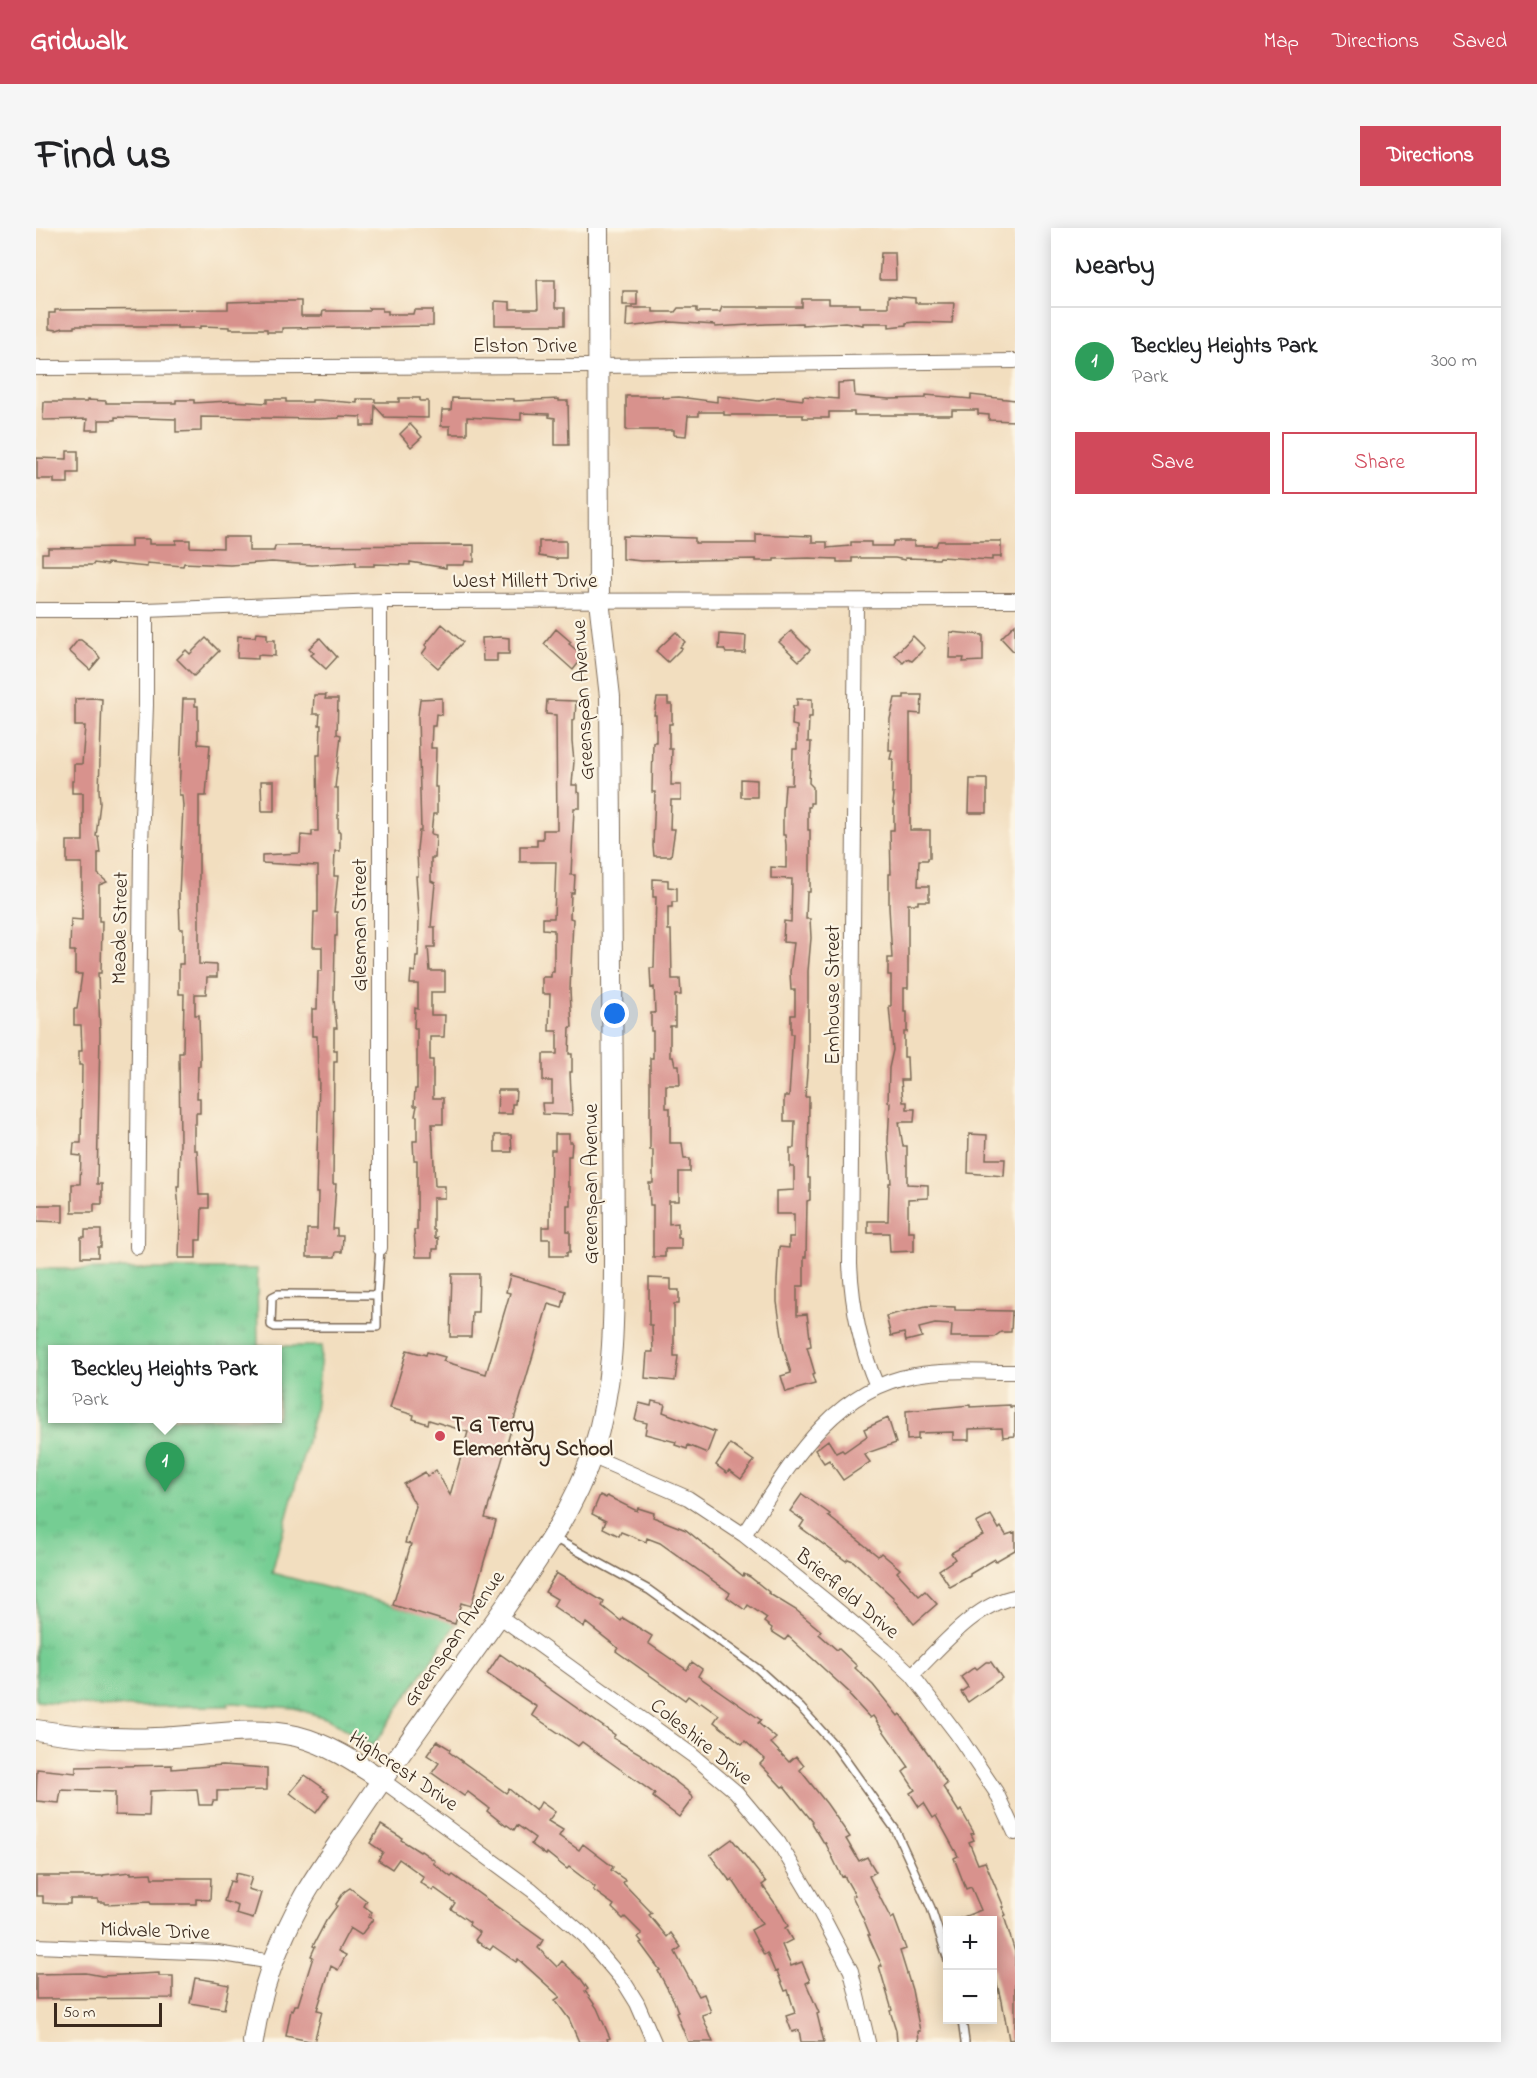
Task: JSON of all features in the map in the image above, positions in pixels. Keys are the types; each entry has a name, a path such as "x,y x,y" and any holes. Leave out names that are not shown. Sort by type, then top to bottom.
{"street":[{"name":"Greenspan Avenue","path":"254,2042 256,2024 272,1962 304,1896 552,1537 591,1456 606,1403 614,1329 610,697 599,600 598,228"},
{"name":"Elston Drive","path":"36,368 598,366 1015,361"},
{"name":"West Millett Drive","path":"36,610 146,610 380,601 1015,600"},
{"name":"Glesman Street","path":"380,601 378,712 380,1248"},
{"name":"Emhouse Street","path":"856,601 850,1264 852,1295 860,1334 868,1367 877,1386"},
{"name":"Meade Street","path":"137,1247 146,610"},
{"path":"744,1535 802,1448 816,1432 833,1416 877,1386 912,1375 930,1373 1015,1372"},
{"name":"Brierfield Drive","path":"591,1456 688,1498 744,1535 840,1612 912,1675 957,1734 996,1792 1015,1833"},
{"path":"912,1675 971,1619 987,1607 1015,1597"},
{"name":"Coleshire Drive","path":"499,1616 692,1755 736,1792 779,1843 851,1971 868,2042"},
{"name":"Highcrest Drive","path":"36,1730 93,1737 155,1738 212,1732 272,1732 297,1737 326,1747 350,1759 532,1890 585,1936 624,1983 637,2003 654,2042"},
{"name":"Midvale Drive","path":"36,1946 217,1953 272,1962"}],"lane":[{"path":"377,1295 278,1294 272,1297 271,1324 275,1327 377,1328 380,1248"},
{"path":"552,1537 649,1590 758,1669 801,1708 837,1748 895,1829 932,1908 943,1944"},
{"path":"962,2024 964,2042"},
{"path":"248,2042 254,2042"}],"green space":[{"path":"36,1269 257,1269 258,1345 48,1345 48,1423 282,1423 282,1346 322,1346 315,1411 272,1573 457,1622 373,1746 328,1719 294,1708 235,1703 228,1703 228,1706 102,1707 36,1701"}],"building":[{"path":"881,253 895,253 896,280 879,280"},
{"path":"537,280 555,280 555,308 565,308 565,325 495,325 495,301 510,302 510,309 538,309"},
{"path":"623,291 637,291 637,305 623,305"},
{"path":"888,296 915,298 915,303 954,303 952,323 915,322 889,327 889,323 863,323 863,325 845,322 715,327 715,325 671,322 626,327 627,308 653,308 653,312 675,312 678,308 697,308 697,312 720,312 722,307 802,307 802,299 829,299 829,304 860,304 860,307 888,307"},
{"path":"301,301 301,316 322,316 323,311 369,311 369,308 382,308 382,311 388,311 388,314 413,314 414,310 433,310 433,326 282,328 282,332 267,332 267,329 201,326 201,328 177,328 177,326 74,326 74,328 49,329 49,313 55,313 55,310 228,309 228,302"},
{"path":"854,382 855,396 889,399 926,398 926,395 971,399 971,395 1015,400 1015,421 989,420 989,415 978,414 978,410 952,410 952,415 854,415 854,412 829,412 829,418 803,418 803,415 724,415 724,412 699,412 699,416 688,416 686,436 674,435 674,430 626,430 626,396 679,397 717,402 717,396 759,401 777,397 803,400 803,396 838,399 838,383"},
{"path":"399,398 420,398 420,401 428,401 428,418 385,417 375,406 374,426 361,426 361,417 339,416 339,418 320,419 201,417 201,431 176,432 176,419 115,417 115,420 99,420 99,430 86,430 87,419 43,420 44,402 87,402 87,400 106,401 106,403 176,403 176,400 194,400 194,403 229,401 267,403 267,399 286,399 286,402 318,400 357,403 357,399 399,402"},
{"path":"452,398 568,401 569,445 555,445 555,418 549,417 549,414 521,413 521,420 467,417 467,434 450,434 450,426 441,426 442,410 451,410"},
{"path":"410,424 422,437 411,447 400,434"},
{"path":"67,451 78,451 78,473 68,473 68,483 54,483 54,479 37,479 37,458 67,459"},
{"path":"756,534 812,536 812,542 827,542 827,548 851,546 851,542 871,542 871,546 892,546 894,541 914,541 914,546 936,546 938,541 1001,541 1001,557 992,557 992,560 940,557 939,559 905,558 905,560 852,558 852,562 809,558 774,559 774,561 623,559 623,536 695,538 695,543 756,543"},
{"path":"223,537 249,537 249,551 274,551 275,546 474,545 474,562 465,561 464,565 446,565 446,568 410,562 410,565 374,564 374,566 356,566 356,562 312,565 272,562 230,565 184,563 183,566 147,563 147,567 107,563 107,565 94,563 93,565 42,565 42,553 48,553 48,548 131,547 131,539 149,539 149,544 176,544 176,540 190,540 190,547 223,548"},
{"path":"539,541 566,541 566,558 539,556"},
{"path":"442,624 463,642 438,668 422,654 427,647 425,645"},
{"path":"1015,624 1015,653 1001,638"},
{"path":"556,629 584,656 573,670 544,644"},
{"path":"791,631 810,650 799,661 779,642"},
{"path":"676,632 685,642 668,662 656,651"},
{"path":"950,632 983,635 983,661 963,662 964,658 949,658"},
{"path":"256,633 267,634 267,640 275,640 275,656 258,655 258,659 237,658 238,636 255,637"},
{"path":"720,634 746,636 745,653 726,653 724,649 719,649"},
{"path":"913,636 925,648 912,661 907,659 903,663 895,655"},
{"path":"206,638 219,651 194,676 177,659 186,650 190,654"},
{"path":"320,638 337,657 326,669 311,655 314,653 309,648"},
{"path":"482,638 509,638 509,654 497,654 497,661 483,661"},
{"path":"78,640 95,651 100,658 90,670 69,651"},
{"path":"314,695 326,695 325,699 338,699 337,734 341,735 335,788 338,788 340,851 335,851 334,876 338,876 334,912 337,912 334,1000 337,1028 334,1028 334,1050 337,1050 337,1062 334,1062 333,1184 336,1184 333,1229 337,1229 337,1236 343,1236 342,1252 336,1252 335,1257 307,1257 307,1229 317,1229 319,1080 317,1036 312,1036 312,1009 317,1009 318,971 322,971 322,947 313,947 314,912 318,912 318,866 262,863 262,855 300,853 301,835 312,836 312,831 318,831 317,755 320,755 321,725 319,725 320,714 313,714"},
{"path":"904,695 922,695 921,714 910,713 910,830 930,830 930,858 919,860 918,886 929,886 929,901 908,904 908,988 904,988 907,1032 904,1032 904,1057 907,1057 908,1080 901,1080 903,1102 907,1102 907,1109 915,1109 914,1122 899,1122 903,1146 907,1146 907,1184 928,1185 928,1198 908,1199 908,1232 914,1232 914,1251 890,1252 889,1233 868,1233 868,1221 888,1221 889,1183 891,1183 888,1141 890,1103 888,1102 889,1068 893,1050 889,1006 891,1006 891,975 888,975 888,958 892,958 889,874 891,874 890,830 894,830 894,794 892,794 893,759 890,759 892,750 889,750 890,719 895,698 904,698"},
{"path":"442,698 442,715 436,714 435,726 432,726 431,748 436,748 435,787 437,787 437,814 433,814 431,834 436,835 435,858 431,858 431,881 435,883 431,927 435,927 435,947 428,947 430,971 445,971 445,992 431,992 431,1015 445,1015 444,1037 430,1037 430,1060 433,1060 433,1098 443,1098 443,1124 432,1124 435,1186 445,1186 445,1198 433,1198 433,1230 435,1230 435,1238 438,1237 438,1249 433,1249 433,1257 416,1257 414,1230 417,1230 417,1160 414,1160 413,1141 417,1141 417,1116 415,1116 417,1106 414,1106 415,1089 417,1089 417,1028 414,1028 415,1008 418,1009 418,984 410,984 411,971 415,972 416,956 418,956 419,920 416,876 418,876 419,831 421,831 418,716 420,699"},
{"path":"657,698 668,698 668,704 672,704 672,724 669,724 669,749 672,749 671,785 681,785 681,800 671,800 670,829 675,829 671,856 654,856 653,846 655,792 652,792 653,742 656,742 656,715 654,715"},
{"path":"75,699 102,699 100,803 96,836 98,836 100,853 98,853 98,874 107,882 99,885 99,921 102,921 101,973 98,973 100,1035 97,1184 102,1184 102,1204 94,1204 94,1212 72,1212 72,1184 80,1184 81,1156 73,1155 74,1143 81,1143 82,1065 79,1065 79,1051 82,1051 81,1025 74,1025 74,1009 77,1009 82,974 75,974 75,951 70,951 71,919 82,920 82,863 67,863 67,841 83,841 83,793 72,793 72,781 74,781 74,764 82,764 85,726 75,726"},
{"path":"183,699 195,699 195,706 198,706 198,744 210,745 206,796 199,796 199,964 217,965 217,977 207,977 206,994 195,994 195,1015 199,1015 200,1066 198,1066 197,1098 200,1098 200,1113 196,1113 196,1124 194,1124 194,1150 197,1150 199,1195 209,1195 209,1208 202,1208 201,1240 196,1240 196,1258 179,1258 180,1223 177,1186 179,1186 180,1143 179,1053 183,1053 184,994 179,994 179,964 183,964 183,929 180,929 179,897 183,806 182,795 179,795"},
{"path":"797,699 812,699 808,742 811,742 809,783 813,787 813,803 810,803 808,807 810,892 807,892 806,919 810,919 811,938 805,1097 809,1097 810,1200 807,1201 804,1286 797,1286 797,1315 807,1314 811,1346 807,1347 815,1374 812,1375 815,1384 786,1392 781,1376 791,1373 784,1349 777,1302 777,1281 779,1247 789,1248 789,1237 794,1237 794,1214 776,1214 776,1191 794,1190 794,1167 790,1167 790,1148 794,1148 795,1121 784,1121 784,1096 789,1096 793,1034 791,1034 791,1015 795,1015 795,990 791,990 790,972 794,943 783,942 784,921 791,922 792,879 771,878 771,867 786,868 783,813 785,785 792,785 793,749 797,749 797,726 792,725 793,706 797,706"},
{"path":"547,700 576,701 575,719 572,720 574,761 572,785 577,785 577,792 580,793 580,808 574,808 571,875 575,875 574,893 571,893 570,918 573,919 570,990 572,1027 570,1027 569,1054 572,1054 572,1072 570,1072 572,1115 543,1114 542,1103 552,1103 552,1081 543,1081 543,1054 557,1054 557,1031 549,1031 550,994 542,994 542,977 551,977 551,972 554,972 554,930 543,929 543,918 554,918 556,862 520,862 520,846 537,846 537,839 543,839 543,830 557,830 556,715 546,714"},
{"path":"741,779 757,780 757,797 741,797"},
{"path":"970,779 987,779 987,813 969,813"},
{"path":"261,781 274,781 274,811 262,811"},
{"path":"653,879 668,880 668,887 677,888 677,902 672,902 672,907 668,907 668,930 671,930 672,979 680,979 681,995 675,995 675,1026 670,1026 670,1057 673,1057 675,1065 679,1065 680,1085 666,1085 666,1108 670,1108 670,1143 682,1143 684,1159 690,1159 690,1172 679,1172 679,1201 669,1201 669,1224 678,1223 681,1249 665,1249 665,1257 653,1257 653,1205 650,1205 649,1183 653,1183 653,1150 650,1150 650,1058 653,1058 651,1013 655,1013 654,987 651,988 650,968 654,968 656,897 653,897"},
{"path":"498,1090 516,1090 512,1114 497,1114"},
{"path":"555,1134 569,1134 569,1142 572,1142 571,1156 568,1156 570,1205 567,1205 567,1231 570,1231 570,1252 567,1252 567,1256 550,1256 550,1239 542,1239 542,1227 550,1227 551,1150 555,1150"},
{"path":"969,1134 987,1135 986,1159 1005,1159 1004,1176 968,1173"},
{"path":"495,1135 511,1135 512,1152 495,1152"},
{"path":"37,1205 63,1205 63,1222 37,1221"},
{"path":"85,1230 101,1230 101,1247 98,1247 98,1257 81,1257 81,1237 85,1237"},
{"path":"452,1274 479,1274 478,1312 472,1312 471,1337 450,1337"},
{"path":"510,1275 566,1291 562,1308 548,1304 485,1518 496,1521 471,1606 461,1603 455,1624 393,1605 411,1544 405,1543 416,1506 404,1484 425,1472 427,1476 436,1470 450,1495 468,1432 429,1420 428,1424 413,1419 414,1415 390,1408 407,1350 445,1357 443,1361 486,1374 510,1293 506,1292"},
{"path":"649,1278 671,1279 671,1290 679,1290 679,1304 674,1304 674,1356 678,1356 675,1381 645,1378 647,1352 653,1352 652,1325 649,1325"},
{"path":"926,1306 955,1307 955,1310 1012,1311 1011,1332 1001,1332 994,1337 951,1337 952,1325 935,1324 919,1328 922,1337 906,1341 904,1333 891,1336 886,1316"},
{"path":"652,1401 665,1404 663,1412 715,1432 707,1453 688,1445 687,1449 675,1445 676,1442 645,1434 647,1423 635,1420 639,1403 651,1406"},
{"path":"970,1405 970,1407 1010,1405 1010,1407 1015,1407 1015,1436 1003,1437 1002,1428 969,1429 969,1440 953,1440 953,1432 918,1433 918,1439 907,1440 906,1411"},
{"path":"888,1418 896,1443 864,1454 870,1462 843,1480 829,1460 824,1463 815,1450 828,1440 836,1453 842,1450 844,1452 867,1436 864,1429"},
{"path":"730,1444 754,1461 741,1479 729,1470 727,1473 716,1465"},
{"path":"802,1494 830,1514 828,1516 878,1556 881,1553 900,1569 897,1572 919,1596 925,1591 937,1604 914,1624 894,1598 853,1561 848,1559 846,1561 800,1527 804,1521 790,1511"},
{"path":"600,1495 606,1498 607,1496 637,1511 638,1508 654,1513 653,1517 686,1530 743,1576 744,1574 750,1577 768,1593 796,1610 821,1631 819,1634 857,1666 855,1668 873,1685 898,1716 900,1714 932,1759 947,1784 943,1787 959,1812 961,1810 974,1833 971,1834 974,1840 969,1842 978,1864 985,1862 1004,1907 1002,1907 1006,1915 1004,1916 1015,1952 1015,2039 1009,2040 997,1984 997,1916 966,1916 981,1910 971,1887 966,1889 954,1858 958,1856 936,1816 933,1818 924,1803 919,1807 910,1793 915,1790 903,1772 909,1767 873,1716 870,1718 849,1695 850,1693 788,1636 785,1640 771,1631 772,1628 764,1622 767,1618 748,1605 745,1610 727,1597 730,1593 660,1543 647,1538 646,1542 621,1532 619,1536 603,1528 606,1521 592,1514"},
{"path":"991,1515 999,1529 1001,1527 1006,1535 1015,1532 1015,1550 996,1561 995,1559 950,1587 939,1570 955,1559 951,1553 983,1535 976,1523"},
{"path":"556,1573 604,1602 602,1606 621,1621 623,1618 652,1636 648,1643 687,1670 692,1662 702,1669 698,1676 761,1720 758,1723 776,1738 771,1743 789,1762 796,1756 804,1766 800,1770 850,1837 846,1839 859,1861 867,1857 876,1872 869,1876 891,1919 894,1917 906,1949 900,1951 912,1990 920,2031 918,2031 919,2042 897,2042 890,2011 892,2010 879,1966 882,1966 852,1896 855,1895 844,1876 842,1877 813,1822 784,1786 782,1787 760,1764 765,1759 745,1741 742,1744 714,1722 719,1715 701,1702 699,1704 688,1696 685,1700 616,1651 618,1648 586,1623 584,1627 553,1606 557,1599 545,1592"},
{"path":"500,1654 615,1735 613,1738 639,1753 690,1793 693,1798 679,1817 653,1797 655,1794 582,1742 578,1746 532,1715 537,1707 487,1674"},
{"path":"986,1662 991,1662 1002,1678 968,1702 961,1692 968,1687 961,1677"},
{"path":"437,1741 506,1793 509,1789 536,1811 541,1802 555,1812 548,1821 563,1830 559,1836 579,1850 583,1844 613,1867 611,1870 625,1880 623,1883 652,1913 649,1915 667,1937 671,1933 681,1947 675,1952 699,1996 704,1994 711,2012 702,2015 713,2042 688,2042 676,2013 678,2012 674,2001 658,1971 660,1970 640,1943 642,1942 638,1937 642,1934 612,1908 614,1905 593,1890 595,1887 569,1867 567,1869 531,1844 535,1838 517,1825 514,1830 506,1826 487,1811 489,1808 468,1792 464,1796 432,1773 439,1763 427,1755"},
{"path":"172,1765 172,1769 223,1765 267,1768 267,1790 217,1791 217,1801 213,1801 212,1805 199,1805 197,1789 150,1791 149,1816 115,1815 115,1792 61,1790 59,1803 36,1801 37,1769 76,1773 76,1767"},
{"path":"305,1775 325,1789 323,1791 329,1795 316,1813 290,1793"},
{"path":"381,1825 421,1851 451,1877 453,1875 543,1940 538,1948 557,1967 562,1961 588,1989 585,1991 597,2008 610,2038 607,2039 608,2042 579,2042 569,2019 555,2000 560,1997 518,1959 516,1962 493,1946 490,1950 475,1940 480,1933 469,1925 470,1922 451,1909 455,1903 434,1888 433,1891 420,1882 424,1877 399,1859 392,1869 378,1860 383,1852 370,1843"},
{"path":"732,1839 766,1882 762,1885 788,1926 785,1928 792,1940 782,1945 791,1966 802,1962 810,1981 806,1983 819,2013 817,2014 824,2042 801,2042 799,2030 792,2032 786,2016 795,2013 788,1990 785,1991 767,1953 764,1955 751,1930 762,1924 732,1879 730,1881 710,1855"},
{"path":"131,1872 131,1874 151,1873 152,1878 211,1878 210,1900 196,1899 196,1904 151,1904 150,1902 105,1904 105,1902 98,1902 98,1899 70,1899 70,1904 58,1904 43,1903 43,1896 36,1896 36,1876 103,1876"},
{"path":"236,1873 252,1877 248,1889 261,1893 253,1919 236,1914 238,1906 224,1901 230,1881 234,1882"},
{"path":"350,1888 367,1901 364,1906 372,1912 368,1917 373,1919 361,1935 350,1928 338,1951 346,1955 338,1970 331,1966 317,2010 322,2011 314,2042 286,2036 291,2010 293,2011 295,2005 298,2005 313,1957 311,1956 315,1947 313,1946 337,1906 336,1904 344,1892"},
{"path":"86,1973 102,1976 159,1973 159,1976 173,1976 173,1998 36,1999 36,1974"},
{"path":"195,1978 229,1985 224,2009 190,2003"}],"place":[{"name":"T G Terry Elementary School","path":"440,1436"},
{"name":"Beckley Heights Park","path":"165,1492"}]}
